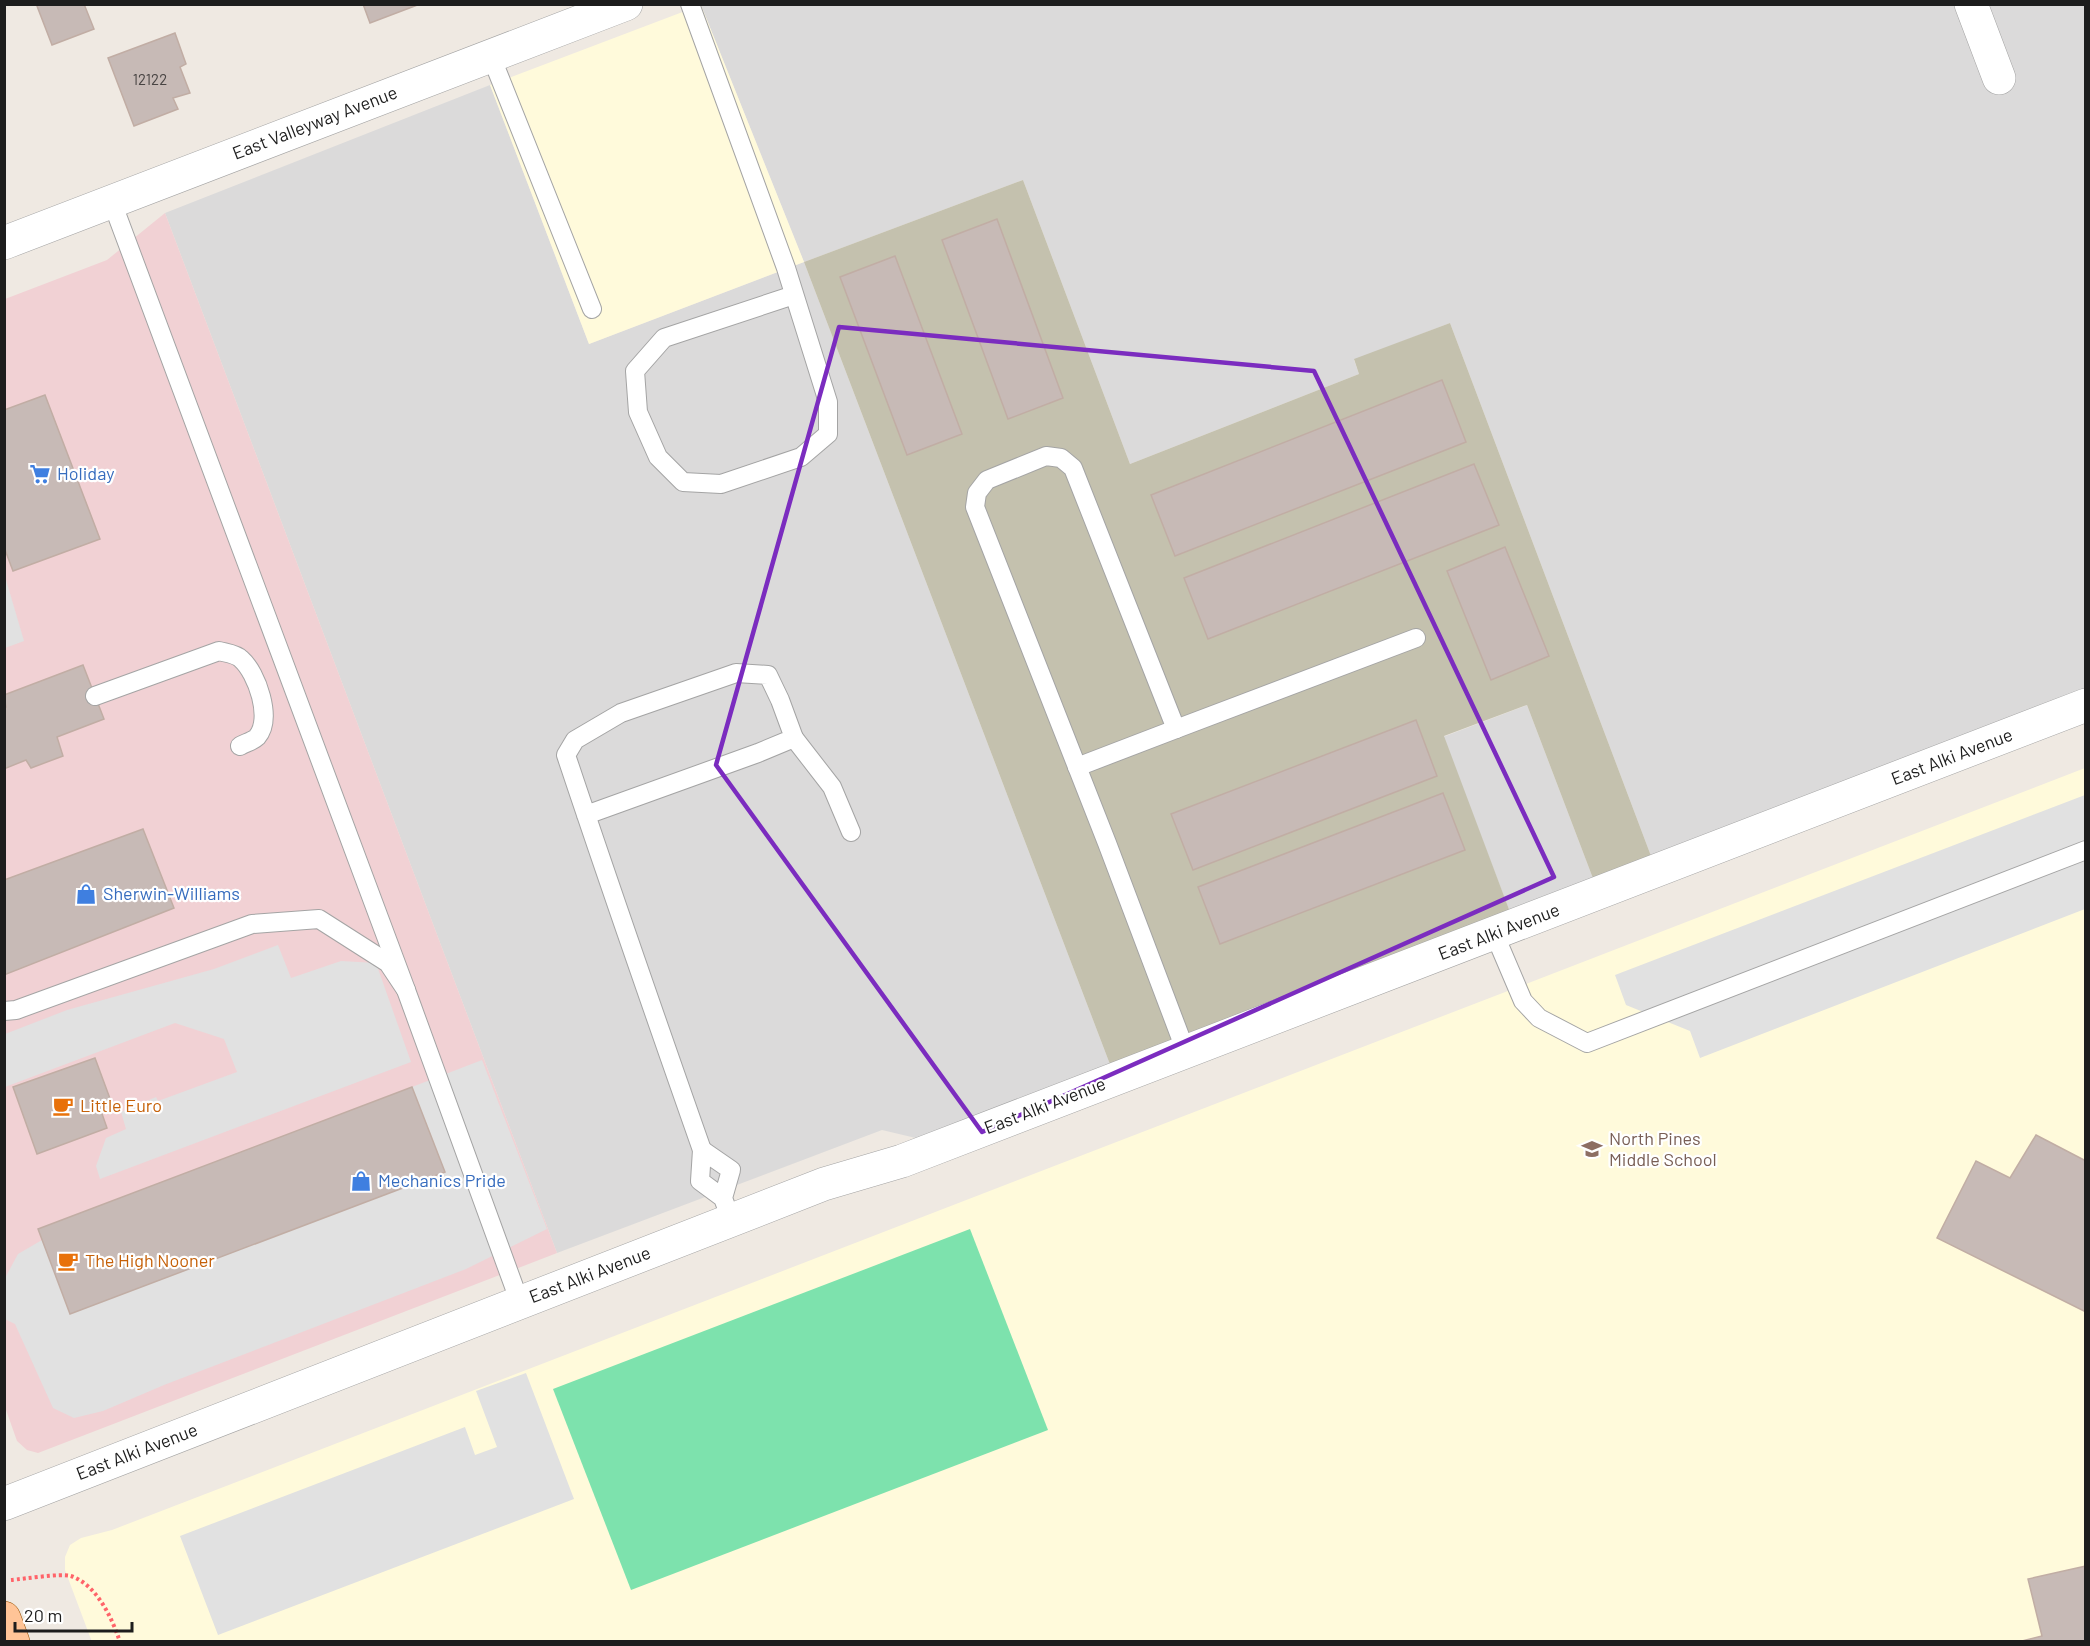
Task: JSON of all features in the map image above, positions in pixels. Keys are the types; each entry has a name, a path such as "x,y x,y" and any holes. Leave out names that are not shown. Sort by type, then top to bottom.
{"main road":[{"path":"4,1618 13,1641"}],"street":[{"name":"East Valleyway Avenue","path":"4,243 626,4"},
{"path":"1971,4 1999,78"},
{"name":"East Alki Avenue","path":"4,1504 520,1303 727,1209 902,1161 2085,705"}],"lane":[{"path":"690,4 795,295 828,402 828,434 801,457 721,484 683,482 658,457 638,412 635,371 664,338 795,295"},
{"path":"491,56 592,309"},
{"path":"112,202 406,990 520,1303"},
{"path":"1176,729 1073,468 1061,458 1046,456 987,480 977,493 975,507 1186,1052"},
{"path":"1077,767 1416,638"},
{"path":"95,696 219,651 240,657 252,672 261,696 264,720 257,736 240,746"},
{"path":"727,1209 700,1181 702,1150 566,755 575,740 621,713 736,673 768,675 794,738 832,787 851,832"},
{"path":"586,815 794,738"},
{"path":"1494,933 1523,1001 1539,1018 1587,1042 2085,850"},
{"path":"4,1011 16,1010 252,924 319,919 388,963 406,990"},
{"path":"702,1150 730,1170 727,1209"}],"path":[{"path":"4,1581 70,1575 88,1587 102,1604 120,1641"}],"highlighted area":[{"path":"839,327 1314,371 1554,877 982,1132 716,765"}],"shaded area":[{"path":"701,5 2085,5 2085,688 1651,856 1450,323 1354,360 1359,374 1130,464 1023,180 804,262"},
{"path":"701,5 804,262 589,344 490,85"},
{"path":"490,85 589,344 804,262 1111,1067 920,1139 882,1130 557,1253 165,213"},
{"path":"1023,180 1130,464 1359,374 1354,359 1450,323 1651,856 1594,881 1527,705 1444,736 1510,912 1111,1067 804,262"},
{"path":"165,213 557,1253 38,1453 27,1450 17,1441 5,1407 5,299 107,260"},
{"path":"4,573 24,641 5,648 4,648"},
{"path":"1527,705 1594,881 1510,912 1443,737"},
{"name":"North Pines Middle School","path":"2085,768 2085,1641 92,1642 65,1570 65,1557 70,1545 81,1538 112,1530"},
{"path":"2085,795 2085,909 1700,1058 1690,1031 1626,1005 1615,975"},
{"path":"278,945 291,978 341,961 376,963 411,1062 100,1179 96,1166 106,1138 126,1129 121,1112 156,1097 158,1101 237,1072 224,1039 175,1023 5,1087 5,1034 67,1010 214,969"},
{"path":"482,1060 547,1229 466,1269 164,1385 103,1411 74,1418 53,1408 15,1324 5,1319 5,1278 18,1254 42,1240 70,1313 444,1172 412,1087"},
{"path":"526,1373 574,1499 218,1635 180,1536 465,1427 475,1455 497,1447 476,1391"}],"green space":[{"path":"970,1229 1048,1430 631,1590 553,1389"}],"building":[{"path":"40,4 84,4 94,29 52,45 37,6"},
{"path":"363,4 420,4 370,23"},
{"path":"175,33 186,64 180,67 190,93 173,98 178,109 134,126 108,58"},
{"path":"997,219 1063,398 1008,419 942,240"},
{"path":"895,256 962,434 907,455 840,277"},
{"path":"1442,380 1466,442 1175,556 1151,495"},
{"name":"Holiday","path":"45,395 100,539 13,571 4,547 4,410"},
{"path":"1474,464 1499,525 1208,639 1184,578"},
{"path":"1505,547 1549,656 1491,680 1447,571"},
{"path":"83,665 104,719 57,737 63,756 31,768 26,760 4,769 4,708 6,707 4,695"},
{"path":"1416,720 1437,776 1193,870 1171,814"},
{"path":"1443,793 1465,850 1220,944 1198,887"},
{"name":"Sherwin-Williams","path":"143,829 174,908 4,975 4,880"},
{"name":"Little Euro","path":"95,1058 112,1104 100,1108 107,1128 37,1154 13,1087"},
{"path":"412,1087 445,1172 70,1314 38,1229"},
{"path":"2036,1135 2086,1161 2086,1312 1937,1238 1976,1161 2010,1178"},
{"path":"2086,1566 2086,1642 2018,1642 2042,1636 2028,1579"}],"place":[{"name":"Holiday","path":"40,474"},
{"name":"Sherwin-Williams","path":"86,894"},
{"name":"Little Euro","path":"63,1106"},
{"name":"North Pines Middle School","path":"1592,1149"},
{"name":"Mechanics Pride","path":"361,1181"},
{"name":"The High Nooner","path":"68,1261"}]}
